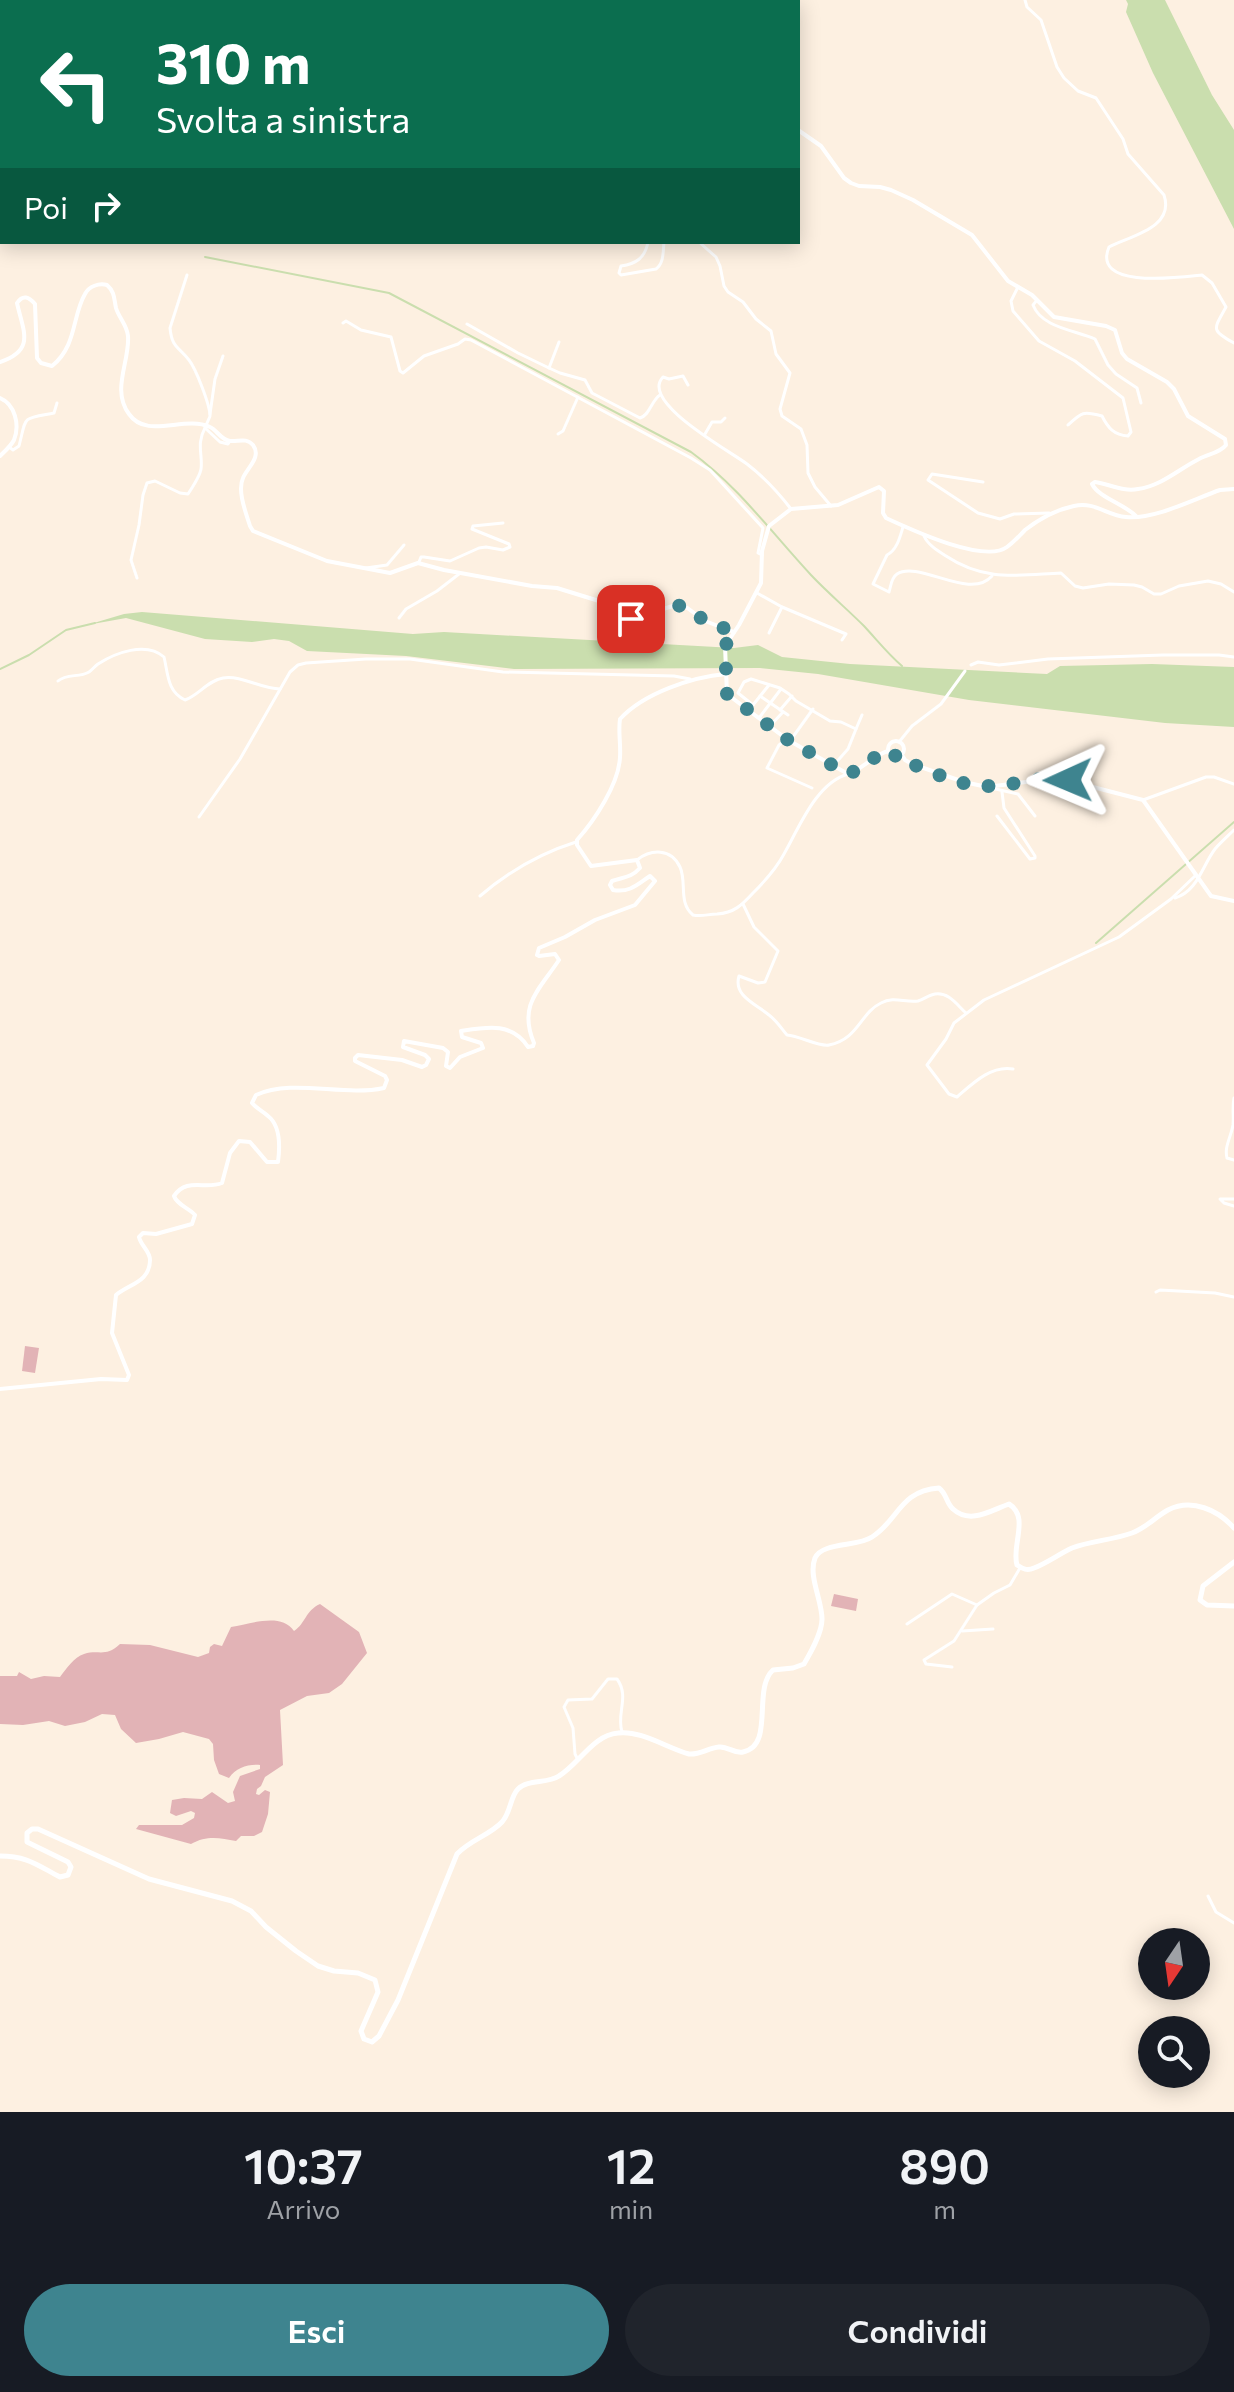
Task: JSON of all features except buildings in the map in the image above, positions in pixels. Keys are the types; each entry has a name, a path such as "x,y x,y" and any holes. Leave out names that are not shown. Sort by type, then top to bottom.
{"main road":[{"path":"0,1856 21,1857 60,1877 68,1875 71,1867 68,1862 27,1842 29,1830 38,1829 149,1879 232,1901 251,1911 286,1943 318,1966 369,1976 375,1980 378,1992 361,2034 367,2041 375,2041 398,2000 457,1854 468,1843 504,1820 516,1791 521,1786 563,1774 601,1739 622,1732 696,1755 721,1747 739,1753 752,1748 760,1736 763,1688 767,1678 773,1670 804,1664 819,1632 822,1615 814,1566 817,1555 825,1549 869,1539 917,1492 939,1488 944,1491 952,1509 965,1515 987,1514 1012,1505 1019,1515 1015,1560 1020,1568 1030,1570 1071,1549 1130,1534 1170,1509 1181,1506 1206,1507 1234,1528"},
{"path":"1234,1562 1203,1586 1200,1600 1207,1605 1234,1606"}],"street":[{"path":"1025,0 1027,7 1041,20 1057,67 1064,78 1078,91 1096,98 1123,139 1128,154 1166,201 1156,225 1109,247 1108,266 1141,279 1208,277 1226,307 1215,330 1218,335 1234,343"},
{"path":"800,131 821,146 851,183 891,190 972,235 1008,281 1037,300 1054,317 1115,330 1127,359 1167,382 1188,416 1225,439 1224,449 1198,459 1149,487 1135,490 1092,484 1096,491 1131,510 1137,517"},
{"path":"647,244 643,257 634,264 621,266 621,275 656,269 662,262 664,244"},
{"path":"701,244 716,257 728,292 743,302 751,314 771,331 776,354 790,373 781,402 782,416 801,429 807,445 808,473 831,506"},
{"path":"187,275 170,328 171,336 175,348 190,361 198,376 210,415"},
{"path":"0,362 14,358 23,346 25,324 17,303 21,298 25,297 35,304 37,358 41,363 52,366 66,349 85,292 96,285 107,285 112,290 117,312 127,329 121,380 124,404 129,415 146,427 185,422 205,427 230,441 247,441 255,448 253,462 242,480 241,488 253,531 327,561 390,573 418,563 532,586 557,588 599,601 624,618 631,619 676,605 686,607 705,621 734,632"},
{"path":"1018,287 1011,301 1013,311 1039,341 1075,361 1123,398 1131,432 1128,436 1120,436 1102,416 1088,413 1080,414 1068,425"},
{"path":"1037,300 1033,305 1035,311 1043,317 1095,339 1108,365 1137,388 1141,403"},
{"path":"343,323 346,321 361,330 391,337 403,373 424,356 465,339 578,397 710,470 763,528 758,553 762,553"},
{"path":"467,324 549,368 585,380 592,393 640,418 645,416 660,395"},
{"path":"549,368 559,342"},
{"path":"137,578 131,560 144,490 147,483 155,481 188,494 201,470 201,434 210,415 215,379 223,356"},
{"path":"688,385 683,376 663,377 658,386 660,395 677,415 760,475 791,509"},
{"path":"558,434 563,431 578,397"},
{"path":"0,398 14,412 16,432 9,447 0,456"},
{"path":"9,447 13,450 19,446 23,422 54,413 57,403"},
{"path":"705,434 712,422 721,422 725,418"},
{"path":"983,482 932,474 928,480 978,513 1000,519 1014,514 1053,513"},
{"path":"848,774 788,740 727,694 725,646 761,583 762,553 769,526 782,514 791,509 831,506 879,487 884,491 883,513 886,518 924,536 957,546 999,552 1036,522 1076,505 1088,504 1120,516 1137,517 1220,490 1234,489"},
{"path":"418,563 421,557 450,561 486,547 503,550 510,547 472,529 481,524 503,523"},
{"path":"904,526 873,584 879,589 889,592 893,579 899,573 907,572 977,583 988,581 992,576"},
{"path":"924,536 926,541 952,560 992,576 1061,573 1075,586 1083,588 1109,584 1134,585 1154,594 1208,581 1234,592"},
{"path":"364,568 387,565 404,545"},
{"path":"399,618 406,609 460,573"},
{"path":"756,593 846,634 842,640"},
{"path":"769,633 782,607"},
{"path":"58,681 63,677 89,672 98,664 127,650 152,650 164,657 171,687 175,695 185,700 207,684 225,678 280,689"},
{"path":"971,665 978,662 999,665 1048,659 1163,655 1234,657"},
{"path":"199,817 234,770 290,672 298,665 410,659 503,672 690,679"},
{"path":"888,751 889,744 899,742 912,726 941,704 965,671"},
{"path":"480,896 513,871 576,842 591,824 615,778 620,757 620,719 636,706 690,679 726,672"},
{"path":"753,705 740,696 738,689 751,679 782,689 830,721 856,729"},
{"path":"749,710 769,684"},
{"path":"759,718 782,689"},
{"path":"760,696 788,715"},
{"path":"770,726 792,696"},
{"path":"812,788 767,768 779,745 788,740 813,709"},
{"path":"833,767 848,749 862,715"},
{"path":"899,742 904,748 902,755 912,764 964,782 1018,794 1035,816"},
{"path":"888,751 895,757 902,755"},
{"path":"576,842 591,866 637,860 655,851 663,852 681,868 685,905 693,915 727,913 743,904 770,876 811,804 840,776 856,771 877,754 888,751"},
{"path":"987,787 1058,778 1143,800 1206,777 1234,784"},
{"path":"997,816 1030,859 1035,858 1004,808 1002,792"},
{"path":"1143,800 1211,896 1234,901"},
{"path":"1171,899 1181,897 1190,888 1206,868 1214,850 1234,830"},
{"path":"0,1389 101,1379 127,1380 129,1375 112,1333 116,1295 140,1282 150,1261 139,1237 143,1233 156,1234 192,1224 195,1215 174,1196 189,1184 214,1186 222,1183 230,1153 239,1141 250,1142 267,1162 278,1162 276,1124 252,1103 256,1095 275,1090 351,1092 384,1088 385,1076 355,1061 355,1058 363,1056 409,1061 422,1067 426,1065 429,1059 403,1047 404,1041 443,1048 448,1052 446,1066 450,1068 460,1057 483,1048 481,1043 462,1037 461,1031 487,1026 510,1031 522,1037 528,1047 533,1046 527,1023 531,1003 535,992 559,960 555,954 541,957 537,951 595,920 640,902 655,883 654,878 647,877 635,888 619,891 611,889 610,885 612,881 628,878 635,873 640,868 637,860"},
{"path":"1013,1069 1006,1068 983,1076 957,1097 949,1094 928,1069 927,1063 954,1023 984,1000 1119,937 1171,899 1195,876"},
{"path":"743,904 758,931 778,951 763,984 739,976 737,980 745,1000 768,1014 787,1035 829,1045 848,1037 881,1003 898,998 916,1001 943,994 966,1013"},
{"path":"1234,1098 1234,1121 1225,1152 1227,1158 1234,1160"},
{"path":"1234,1199 1220,1199 1234,1206"},
{"path":"1156,1292 1215,1293 1234,1297"},
{"path":"952,1667 926,1664 924,1660 948,1646 962,1631 977,1605 1010,1585 1020,1568"},
{"path":"907,1624 948,1595 957,1595 977,1605"},
{"path":"962,1631 993,1629"},
{"path":"578,1760 573,1728 564,1707 568,1700 592,1699 608,1679 617,1679 624,1694 620,1721 622,1732"},
{"path":"1208,1896 1216,1912 1234,1923"}],"shaded area":[{"path":"1126,0 1165,0 1212,95 1234,130 1234,229 1153,73 1126,12"},
{"path":"142,612 413,634 444,632 734,648 758,645 782,657 850,664 1047,674 1060,666 1152,664 1234,667 1234,727 1165,723 969,700 818,674 760,668 514,669 406,656 307,651 289,641 274,639 252,642 205,639 126,618 87,625"},
{"path":"25,1346 39,1348 35,1373 22,1371"},
{"path":"834,1594 858,1599 856,1611 831,1606"},
{"path":"320,1604 359,1632 367,1653 342,1684 329,1693 307,1696 280,1710 283,1765 265,1777 257,1789 256,1794 259,1795 265,1790 270,1792 262,1832 254,1836 241,1836 236,1841 208,1838 191,1844 136,1829 139,1825 182,1825 194,1818 195,1813 191,1811 176,1816 170,1813 172,1800 202,1799 212,1792 228,1803 235,1801 233,1792 240,1776 260,1769 260,1765 243,1767 229,1778 219,1774 213,1744 209,1739 183,1732 136,1743 121,1729 115,1715 102,1714 65,1726 49,1721 23,1725 0,1724 0,1676 17,1676 19,1672 31,1679 60,1677 80,1656 106,1652 120,1644 150,1645 198,1657 209,1653 214,1644 222,1646 231,1627 274,1621 288,1625 294,1631"}],"waterway":[{"path":"205,257 389,293 691,452 739,495 811,575 902,666"},
{"path":"0,669 29,655 66,630 95,623"},
{"path":"1096,943 1234,822"}],"route":[{"path":"631,619 676,605 686,607 705,621 734,632 725,646 727,694 788,740 848,774 877,754 888,751 895,757 902,755 912,764 987,787 1044,779 1068,780"}]}
